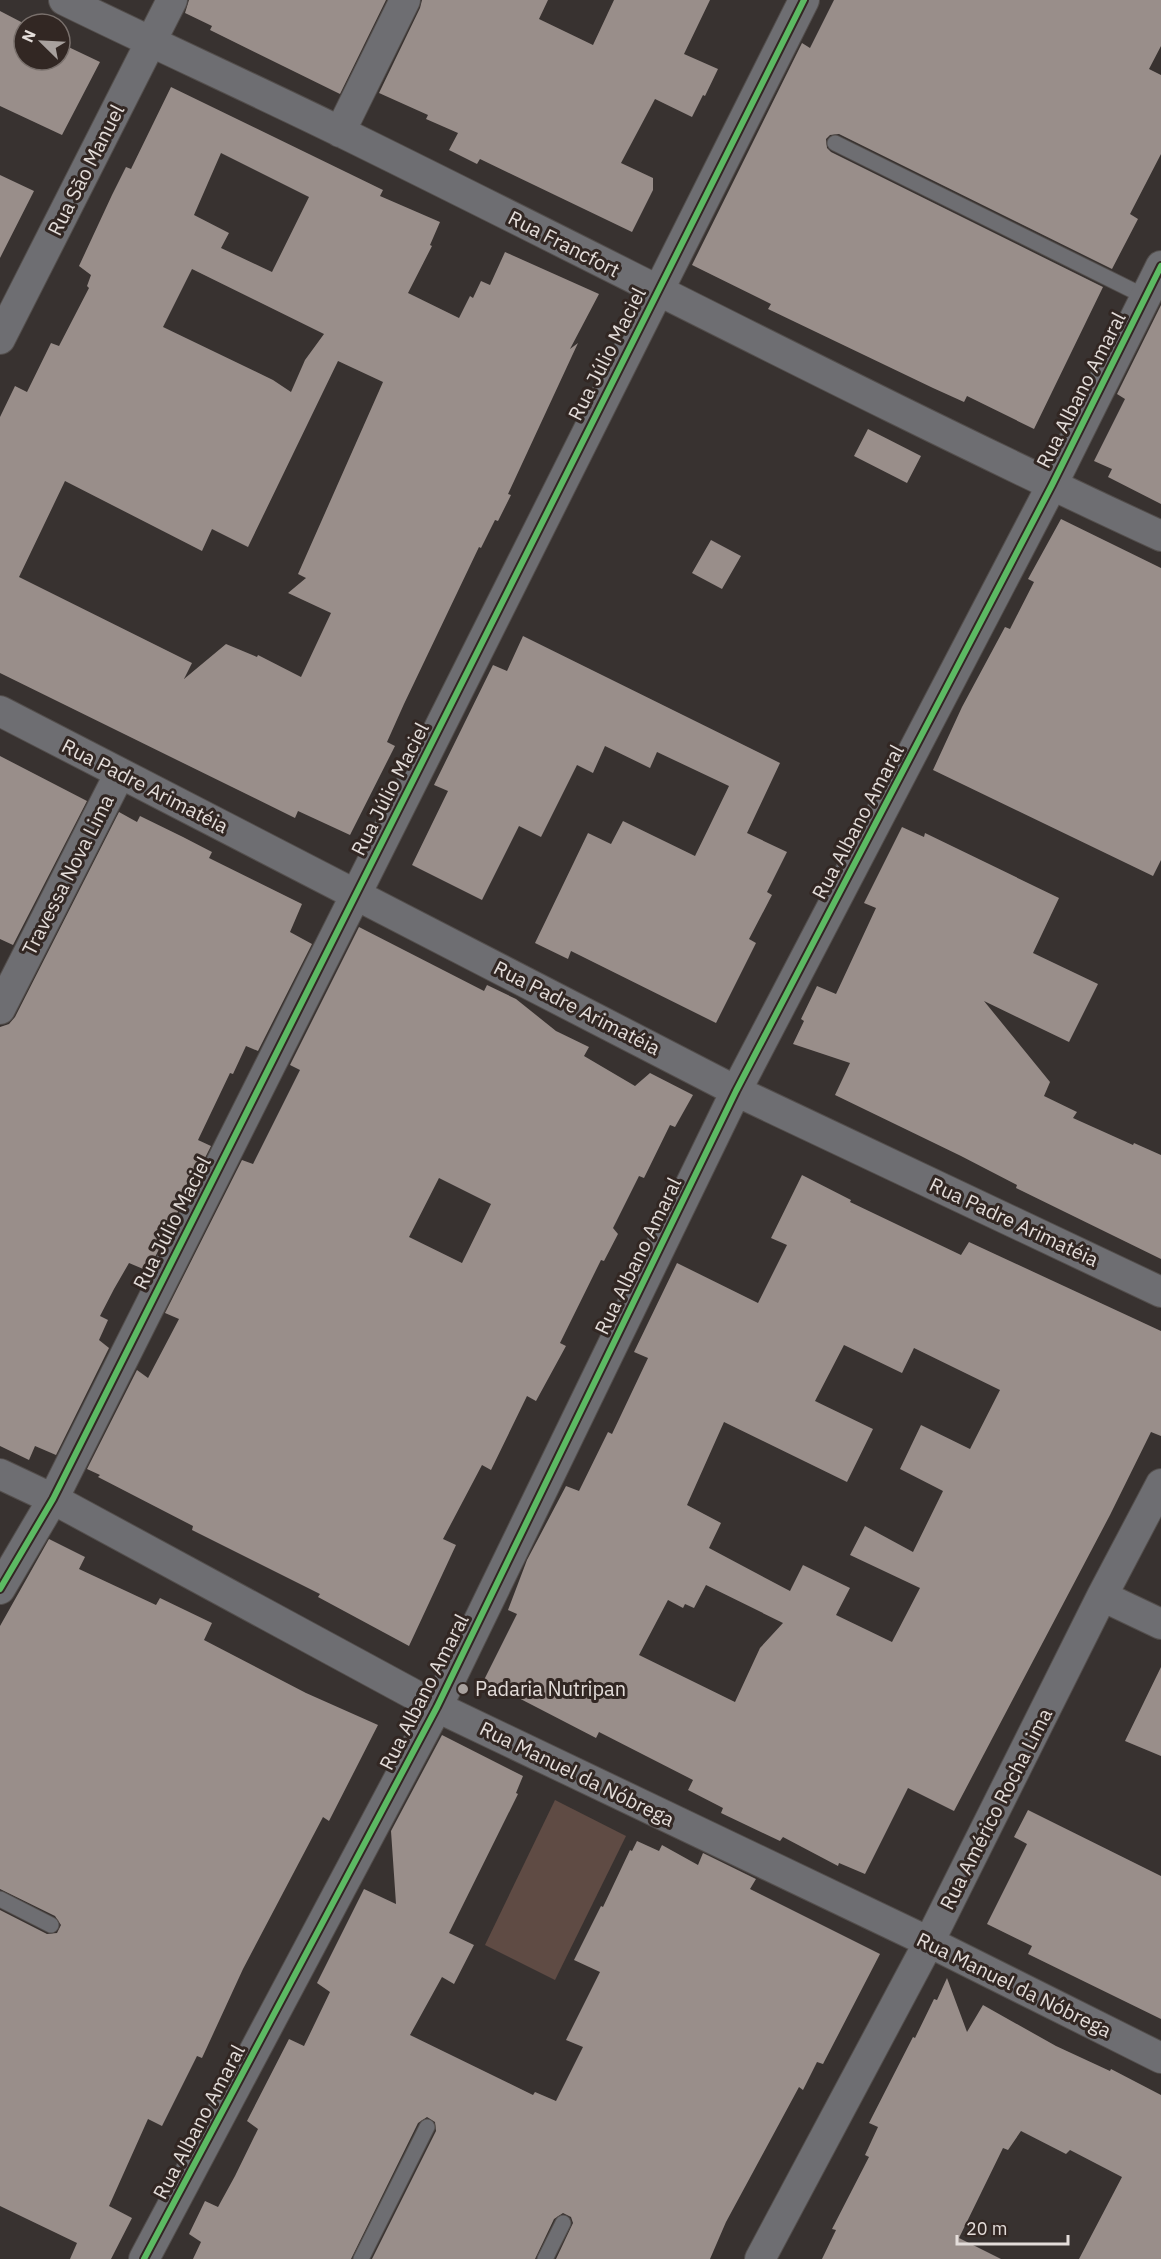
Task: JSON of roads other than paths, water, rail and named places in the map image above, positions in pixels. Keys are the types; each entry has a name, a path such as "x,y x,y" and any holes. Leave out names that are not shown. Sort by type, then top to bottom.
{"street":[{"name":"Rua Francfort","path":"64,0 340,132 656,291 1161,536"},
{"name":"Rua São Manuel","path":"0,339 172,0"},
{"path":"340,132 405,0"},
{"name":"Rua Júlio Maciel","path":"0,1589 53,1498 656,291 804,0"},
{"name":"Rua Albano Amaral","path":"144,2259 437,1707 736,1091 1052,485 1161,266"},
{"name":"Rua Padre Arimatéia","path":"0,711 736,1091 1161,1292"},
{"name":"Travessa Nova Lima","path":"0,1010 120,773"},
{"name":"Rua Manuel da Nóbrega","path":"0,1474 53,1498 437,1707 929,1942 1161,2058"},
{"name":"Rua Américo Rocha Lima","path":"760,2259 929,1942 1102,1596 1161,1484"},
{"path":"1102,1596 1161,1624"}],"lane":[{"path":"835,143 1146,297"},
{"path":"0,1899 51,1925"},
{"path":"361,2259 428,2127"},
{"path":"545,2259 563,2223"}],"place":[{"name":"Padaria Nutripan","path":"463,1689"}]}
